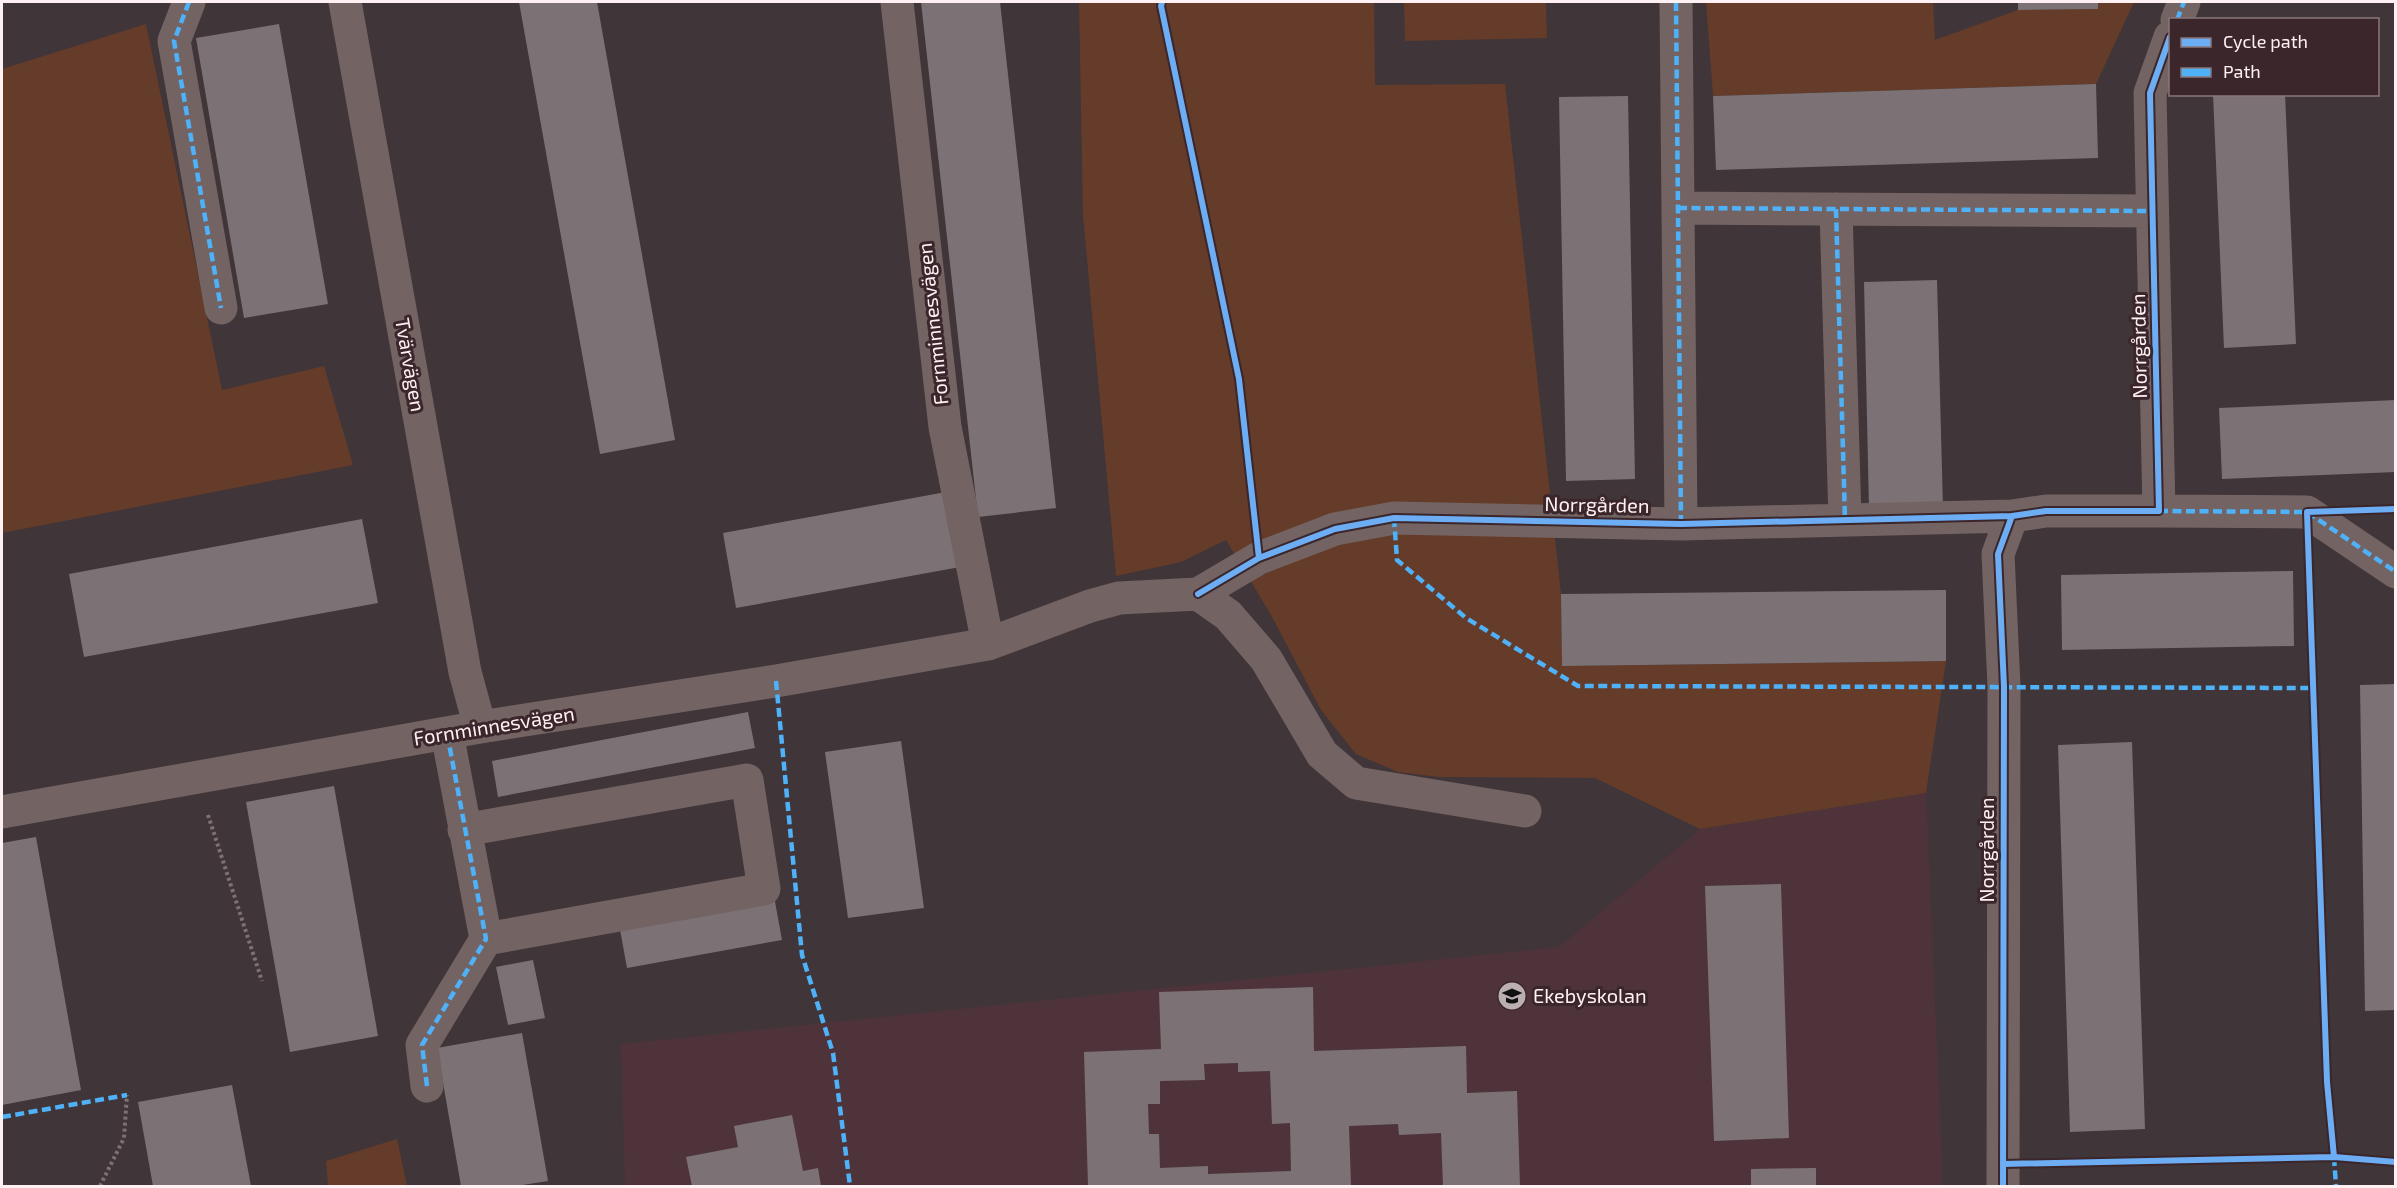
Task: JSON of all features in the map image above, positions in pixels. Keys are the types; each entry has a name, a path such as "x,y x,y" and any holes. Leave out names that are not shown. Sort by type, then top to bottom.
{"street":[{"path":"189,2 174,41 222,308"},
{"name":"Tvärvägen","path":"345,2 465,672 480,727"},
{"name":"Fornminnesvägen","path":"897,2 945,427 988,644"},
{"path":"1676,2 1682,524"},
{"path":"2178,18 2184,2"},
{"name":"Norrgården","path":"2159,511 2150,93 2169,40"},
{"path":"1678,208 2152,211"},
{"path":"1836,209 1845,520"},
{"name":"Norrgården","path":"1198,594 1259,558 1335,529 1394,518 1682,524 2012,516 2046,512 2307,512 2396,572"},
{"name":"Norrgården","path":"2002,1186 2004,687 1998,554 2012,516"},
{"path":"1198,594 1228,615 1266,659 1322,754 1356,783 1525,811"},
{"name":"Fornminnesvägen","path":"2,812 480,727 776,681 988,644 1090,606 1119,598 1198,594"},
{"path":"427,1086 422,1045 486,939 447,733"},
{"path":"464,830 747,780 764,889 486,939"}],"path":[{"path":"196,777 262,981"},
{"path":"100,1186 124,1138 127,1095"}],"shaded area":[{"path":"1079,2 1374,2 1375,85 1505,84 1561,594 1562,666 1946,661 1926,793 1700,829 1595,778 1439,777 1398,772 1356,754 1321,710 1271,615 1226,540 1181,562 1116,576 1083,215"},
{"path":"1404,2 1546,2 1547,38 1405,41"},
{"path":"1706,2 1933,2 1935,40 2018,10 2098,9 2098,2 2134,2 2096,84 1713,96"},
{"path":"146,24 222,390 324,366 353,465 2,533 2,69"},
{"name":"Ekebyskolan","path":"1926,793 1943,1186 625,1186 621,1044 1559,947 1700,829"},
{"path":"397,1139 407,1186 328,1186 326,1161"}],"building":[{"path":"519,2 597,2 675,440 600,454"},
{"path":"921,2 1000,2 1056,508 978,517"},
{"path":"2018,2 2098,2 2098,9 2018,10"},
{"path":"279,24 328,304 244,318 196,38"},
{"path":"2096,84 2098,158 1716,170 1713,96"},
{"path":"1628,96 1635,479 1566,481 1559,97"},
{"path":"2213,96 2285,96 2296,344 2224,348"},
{"path":"1937,280 1943,509 1869,510 1864,282"},
{"path":"2396,400 2396,472 2222,479 2219,408"},
{"path":"946,492 960,567 736,608 723,533"},
{"path":"362,519 378,603 84,657 69,574"},
{"path":"2293,571 2294,646 2062,650 2061,575"},
{"path":"1946,590 1946,661 1562,666 1561,594"},
{"path":"2396,684 2396,1010 2365,1011 2360,685"},
{"path":"748,712 755,748 498,797 492,761"},
{"path":"901,741 924,908 848,918 825,752"},
{"path":"2132,742 2145,1129 2070,1132 2058,745"},
{"path":"334,786 378,1036 290,1052 246,802"},
{"path":"36,837 81,1090 2,1105 2,843"},
{"path":"1781,884 1789,1138 1714,1141 1705,886"},
{"path":"774,896 782,940 627,968 619,924"},
{"path":"533,960 545,1018 508,1025 496,967"},
{"path":"1313,987 1314,1051 1466,1046 1467,1093 1517,1091 1520,1186 1443,1186 1441,1133 1399,1135 1398,1124 1349,1126 1351,1186 1088,1186 1084,1052 1161,1049 1159,992","holes":["1238,1063 1238,1072 1270,1071 1272,1124 1290,1123 1291,1171 1208,1174 1208,1166 1160,1168 1159,1134 1149,1134 1148,1104 1160,1104 1160,1081 1205,1080 1204,1064"]},
{"path":"522,1033 548,1181 516,1186 461,1186 437,1048"},
{"path":"232,1085 251,1186 153,1186 138,1102"},
{"path":"792,1115 803,1171 818,1168 821,1186 692,1186 686,1157 738,1147 734,1126"},
{"path":"1816,1168 1816,1186 1751,1186 1751,1169"}],"marked path":[{"path":"189,2 174,41 221,308"},
{"path":"1676,2 1681,524"},
{"path":"2178,18 2184,2"},
{"path":"1678,208 2152,211"},
{"path":"1836,209 1845,520"},
{"path":"2159,511 2307,512 2396,572"},
{"path":"1394,518 1397,560 1466,618 1578,686 2313,688"},
{"path":"776,681 802,955 833,1053 850,1186"},
{"path":"427,1086 422,1045 486,939 447,733"},
{"path":"2,1117 127,1095"},
{"path":"2334,1157 2336,1186"}],"cycle path":[{"path":"1162,2 1239,379 1259,558"},
{"path":"2003,1186 2004,687 1998,554 2012,516 2046,511 2159,511 2150,93 2169,40"},
{"path":"2334,1157 2327,1082 2307,512 2396,509"},
{"path":"1198,594 1259,558 1335,529 1394,518 1681,524 2012,516"},
{"path":"2003,1164 2334,1157 2396,1162"}],"place":[{"name":"Ekebyskolan","path":"1512,996"}]}
